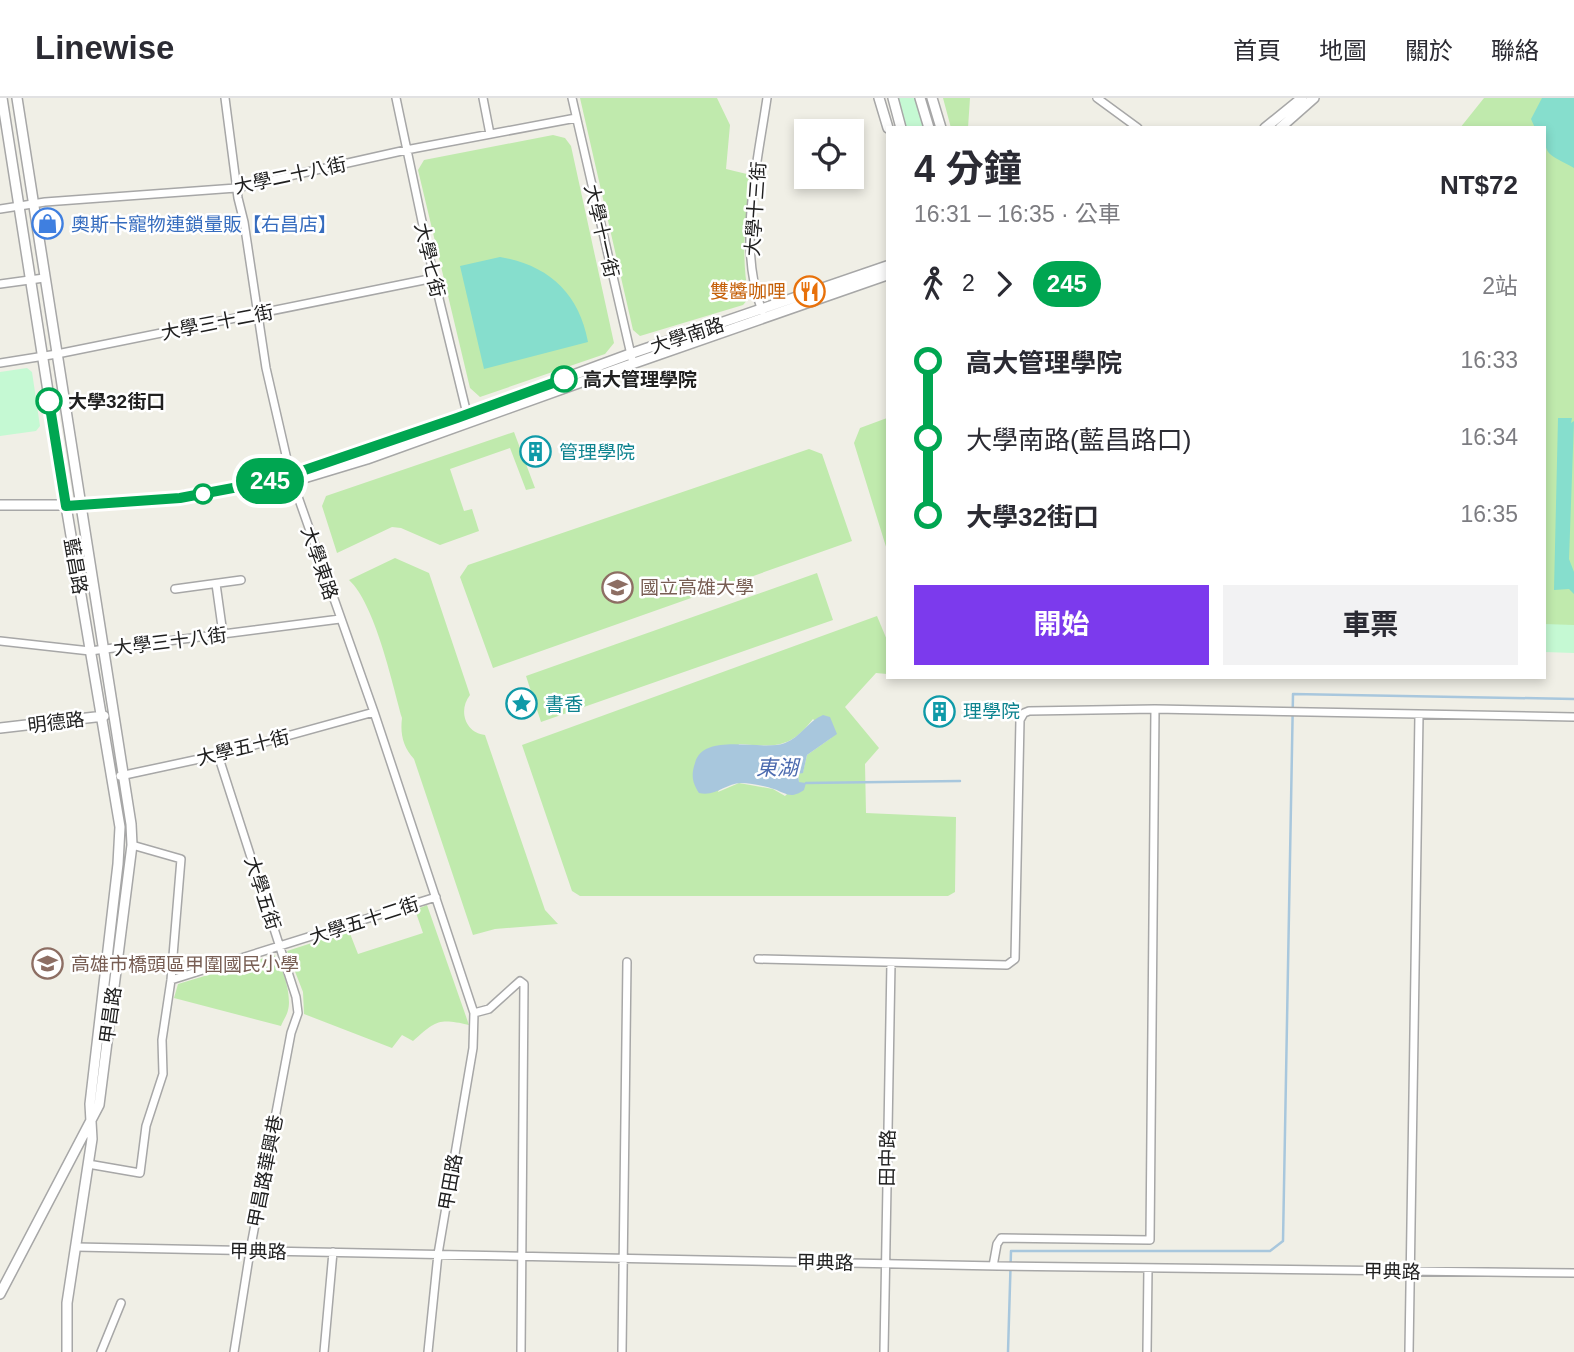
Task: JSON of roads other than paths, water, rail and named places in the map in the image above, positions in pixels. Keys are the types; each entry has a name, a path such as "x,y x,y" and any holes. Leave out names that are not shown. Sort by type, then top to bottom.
{"street":[{"name":"藍昌路","path":"2,98 120,827"},
{"name":"藍昌路","path":"17,98 131,824"},
{"name":"大學東路","path":"225,98 236,188 266,368 291,477 374,712 474,1013"},
{"name":"大學七街","path":"396,98 434,278 468,418"},
{"path":"483,98 490,134"},
{"name":"大學十一街","path":"572,98 632,358"},
{"name":"大學十三街","path":"763,314 752,276 750,238 767,98"},
{"path":"879,98 887,126"},
{"path":"893,98 900,126"},
{"path":"920,98 928,126"},
{"path":"932,98 940,126"},
{"path":"1097,98 1135,126"},
{"path":"1267,126 1301,98"},
{"path":"1281,126 1314,98"},
{"name":"大學二十八街","path":"0,209 236,188 406,150 576,118"},
{"name":"大學南路","path":"763,314 886,266"},
{"name":"大學南路","path":"0,505 66,506 180,498 291,477 304,478 355,463 632,358 886,275"},
{"path":"0,285 44,278"},
{"name":"大學三十二街","path":"0,363 57,355 434,278"},
{"path":"175,589 241,580"},
{"path":"216,583 223,634"},
{"name":"大學三十八街","path":"0,641 90,651 340,619"},
{"path":"996,1266 997,1244 1001,1238 1150,1240 1155,709"},
{"path":"758,959 1007,965 1015,959 1020,720 1024,713 1029,711 1155,709 1574,717"},
{"name":"大學五十街","path":"112,778 218,755 374,712"},
{"name":"明德路","path":"0,728 113,715"},
{"path":"1409,1352 1419,715"},
{"name":"大學五街","path":"218,755 296,997 298,1013 291,1032"},
{"name":"甲昌路","path":"92,1122 99,1105 132,845 131,824"},
{"name":"甲昌路","path":"67,1352 67,1303 88,1164 92,1122 90,1104 120,827"},
{"path":"88,1164 140,1173 146,1126 163,1074 162,1040 171,980 181,859 132,845"},
{"name":"大學五十二街","path":"171,980 436,897"},
{"path":"622,1352 627,962"},
{"name":"田中路","path":"884,1352 891,963"},
{"path":"474,1013 489,1009 520,981 524,984 521,1352"},
{"name":"甲田路","path":"428,1352 438,1254 473,1048 474,1013"},
{"name":"甲昌路華興巷","path":"234,1352 291,1032"},
{"path":"0,1294 79,1141 92,1122"},
{"name":"甲典路","path":"76,1247 996,1266 1574,1273"},
{"path":"324,1352 333,1252"},
{"path":"1147,1352 1148,1268"},
{"path":"101,1352 121,1303"}],"water":[{"name":"東湖","path":"823,715 830,717 837,734 807,755 803,773 798,774 799,782 806,783 804,790 789,795 766,787 741,783 711,793 699,793 693,775 695,763 701,753 721,745 785,743"}],"waterway":[{"path":"1008,1352 1011,1251 1270,1251 1283,1241 1293,694 1574,699"},
{"path":"806,783 960,781"}],"place":[{"name":"奧斯卡寵物連鎖量販【右昌店】","path":"48,224"},
{"name":"雙醬咖哩","path":"809,291"},
{"name":"高大管理學院","path":"564,379"},
{"name":"大學32街口","path":"49,401"},
{"name":"管理學院","path":"536,452"},
{"name":"國立高雄大學","path":"617,587"},
{"name":"書香","path":"522,704"},
{"name":"理學院","path":"940,711"},
{"name":"高雄市橋頭區甲圍國民小學","path":"48,964"}]}
